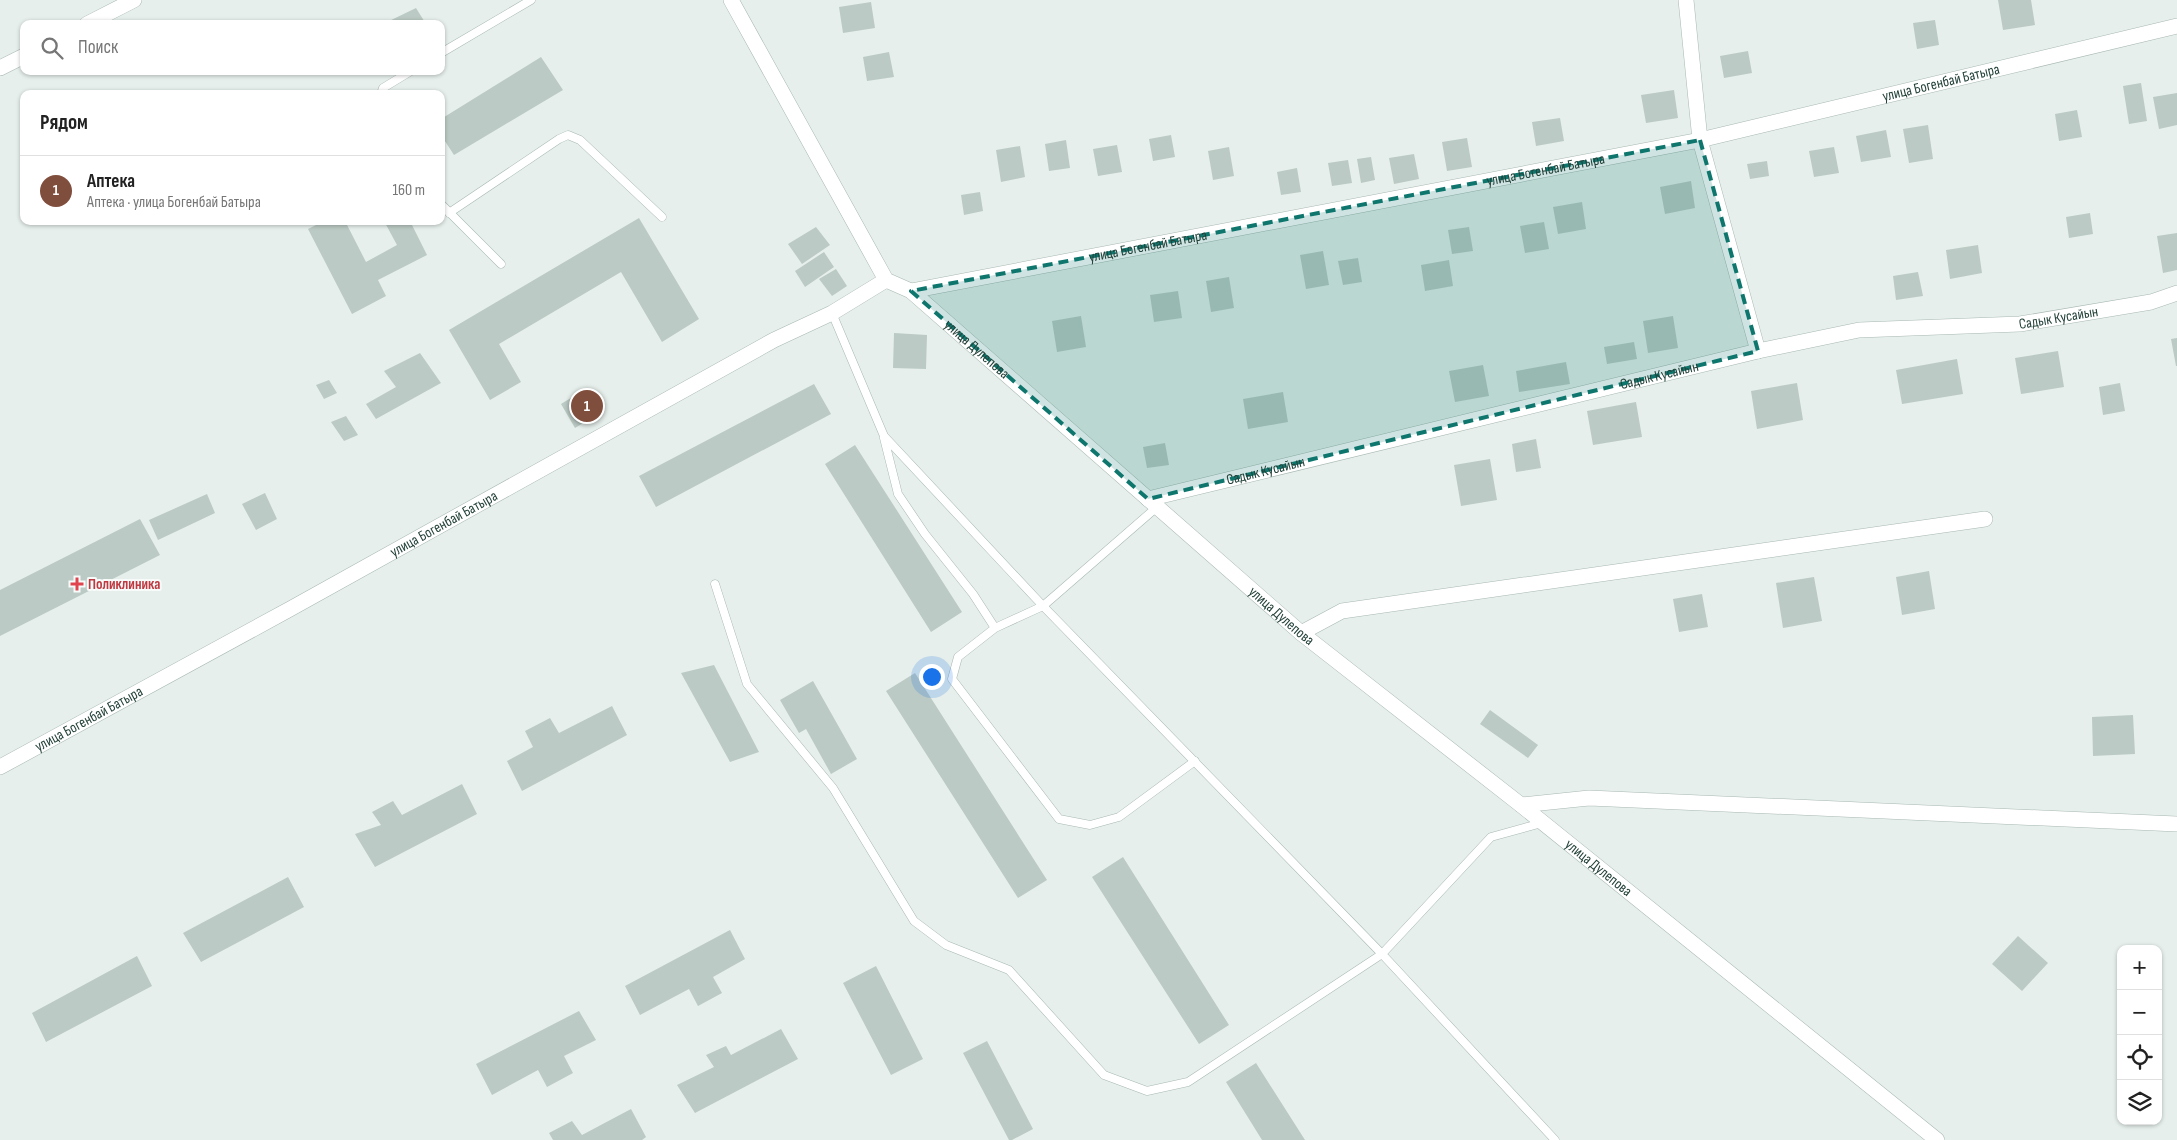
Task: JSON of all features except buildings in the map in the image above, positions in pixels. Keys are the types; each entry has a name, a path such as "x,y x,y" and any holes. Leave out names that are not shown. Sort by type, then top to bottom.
{"street":[{"path":"95,20 134,0"},
{"path":"731,0 886,280"},
{"path":"1686,0 1700,140 1758,350"},
{"name":"улица Богенбай Батыра","path":"911,291 1700,140 2177,26"},
{"path":"0,68 20,58"},
{"name":"улица Дулепова","path":"886,280 911,291 1301,633 1521,805 1937,1140"},
{"name":"улица Богенбай Батыра","path":"0,767 307,600 774,340 832,313 886,280"},
{"name":"Садык Кусайын","path":"1152,503 1758,350 1859,330 2020,324 2151,302 2177,293"},
{"path":"1301,633 1342,611 1985,519"},
{"path":"1521,805 1589,798 2177,824"}],"lane":[{"path":"445,51 530,0"},
{"path":"382,90 405,75"},
{"path":"448,213 559,139 568,136 580,140 662,217"},
{"path":"445,209 500,264"},
{"path":"832,313 884,436 898,494 925,534 973,594 995,628"},
{"path":"884,436 1043,606 1382,954 1555,1140"},
{"path":"1152,503 1043,606 995,628 958,657 952,679 1059,818 1090,825 1119,816 1195,761"},
{"path":"715,584 747,684 833,788 914,921 946,945 1009,970 1104,1075 1147,1091 1188,1082 1382,954 1491,837 1542,823"}],"highlighted area":[{"path":"1700,140 1758,351 1148,499 911,291"}],"place":[{"name":"Аптека","path":"587,406"},
{"name":"Поликлиника","path":"77,584"}]}
